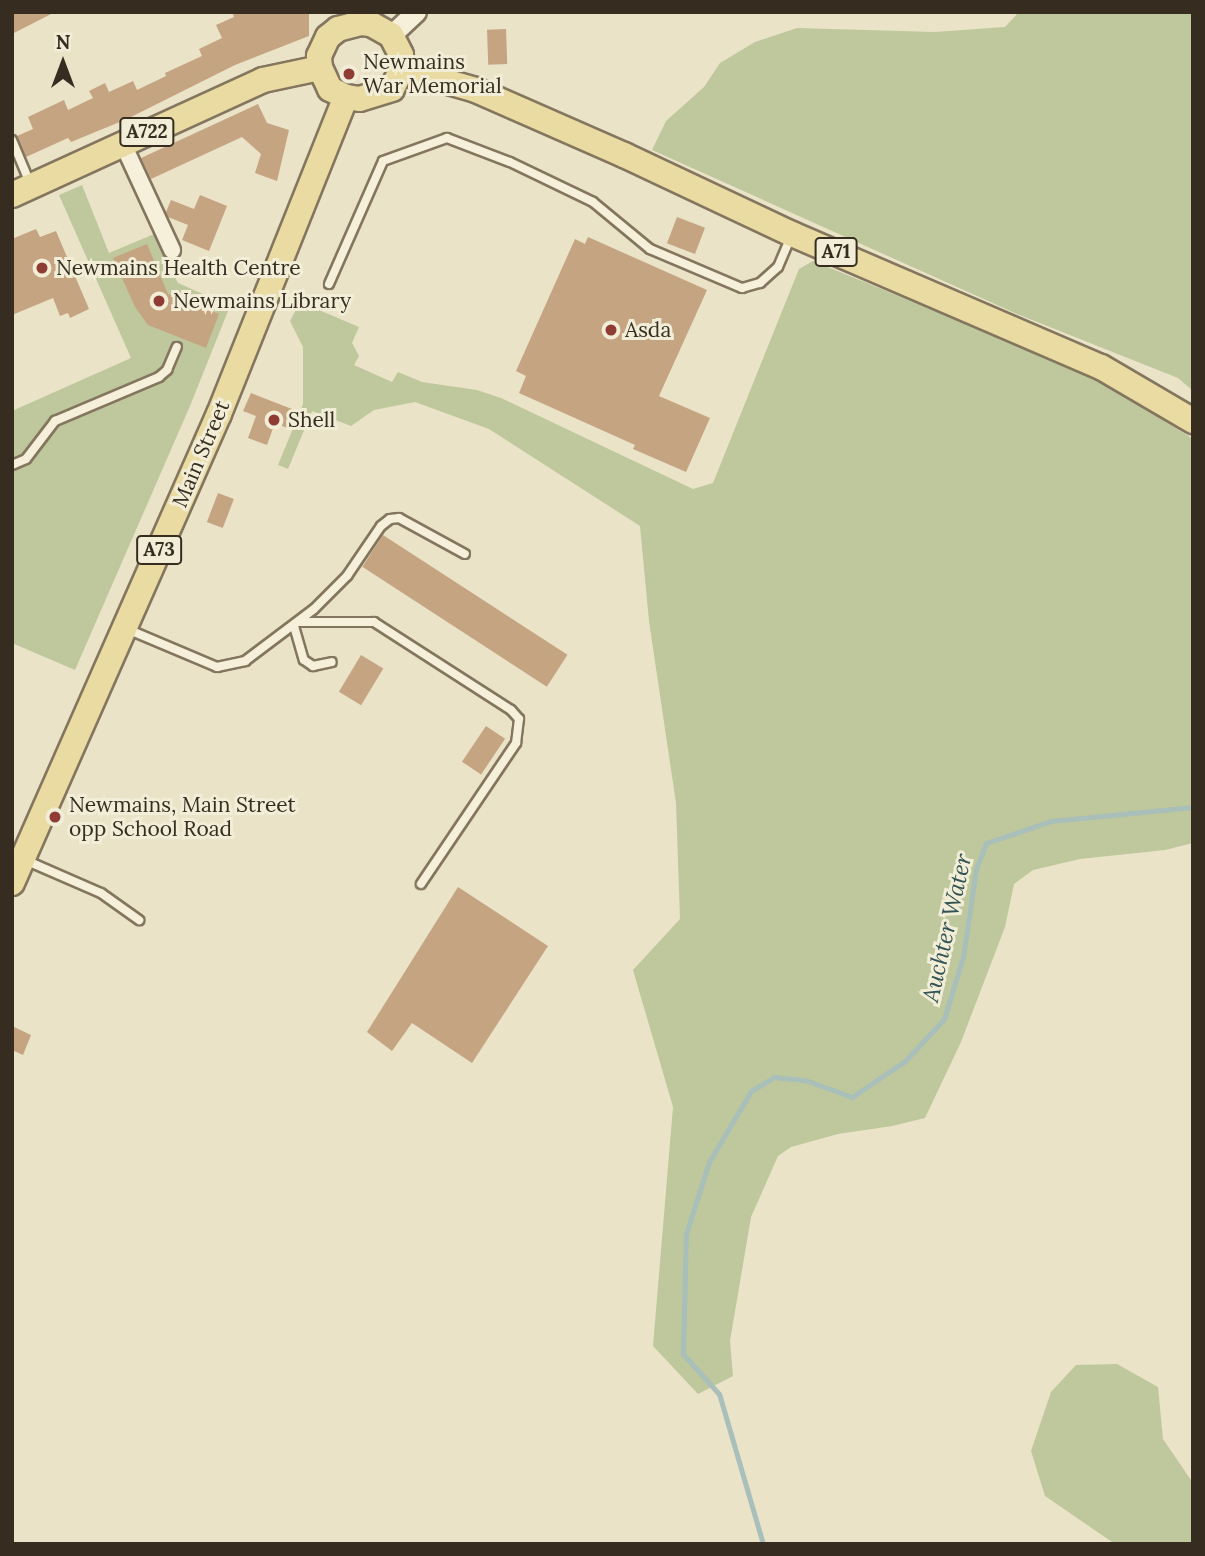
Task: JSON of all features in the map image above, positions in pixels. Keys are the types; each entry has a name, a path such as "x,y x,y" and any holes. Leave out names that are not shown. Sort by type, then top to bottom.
{"main road":[{"path":"346,18 371,24 391,35 401,55 402,69 392,89 383,94 359,99 345,97 330,89 320,68 321,48 346,18"},
{"name":"A722","path":"22,190 262,80 320,68"},
{"name":"A71","path":"402,69 485,94 792,234 1101,368 1193,421"},
{"name":"Main Street","path":"12,883 219,414 345,97"}],"street":[{"path":"391,35 416,12"},
{"path":"123,144 172,250"}],"lane":[{"path":"329,284 383,161 447,138 510,162 593,202 650,249 742,288 760,283 778,267 792,234"},
{"path":"12,140 22,190"},
{"path":"12,466 26,459 55,421 159,377 167,370 177,347"},
{"path":"125,628 217,667 245,661 296,624 347,576 381,526 390,519 399,518 465,554"},
{"path":"296,624 374,622 511,710 519,719 516,743 421,884"},
{"path":"296,624 304,660 313,666 332,662"},
{"path":"23,859 101,893 139,920"}],"green space":[{"path":"1019,12 1193,12 1193,391 1178,378 1017,314 652,150 666,121 704,87 720,63 755,42 797,28 935,32 1005,27"},
{"path":"82,185 109,253 154,234 178,283 230,306 190,406 75,670 12,643 12,411 131,358 59,195"},
{"path":"813,261 1053,359 1115,390 1193,439 1193,843 1165,850 1080,859 1033,870 1014,884 1005,927 961,1042 925,1118 838,1134 791,1147 778,1156 751,1217 730,1341 733,1376 698,1394 653,1346 673,1107 633,970 680,919 676,803 649,621 640,526 489,429 415,402 374,410 351,426 312,411 288,469 278,465 303,404 303,347 290,321 300,302 359,327 352,343 359,356 354,365 392,382 398,372 422,382 477,390 501,398 693,489 713,483 799,269"},
{"path":"1117,1364 1158,1387 1163,1439 1193,1483 1193,1544 1115,1544 1045,1496 1031,1451 1051,1392 1076,1365"}],"building":[{"path":"12,12 55,12 12,34"},
{"path":"232,12 309,12 309,36 235,65 127,119 71,142 68,138 26,157 17,136 33,129 28,117 64,100 68,110 93,98 89,91 105,83 109,92 133,81 137,90 166,76 165,73 202,56 199,49 222,38 216,25 234,17"},
{"path":"506,29 507,64 488,65 487,30"},
{"path":"258,104 267,123 289,130 277,181 255,173 261,154 242,137 151,179 141,158"},
{"path":"200,195 227,206 209,251 182,240 188,225 168,217 166,212 171,200 194,209"},
{"path":"677,217 705,228 695,254 667,243"},
{"name":"Newmains Health Centre","path":"36,229 40,237 56,231 89,309 70,318 68,313 60,316 53,298 12,315 12,239"},
{"name":"Asda","path":"588,237 707,290 659,396 710,418 686,472 633,449 635,445 519,393 526,376 516,371 575,239 585,244"},
{"name":"Newmains Library","path":"147,244 168,294 219,314 206,348 148,325 135,307 113,258"},
{"name":"Shell","path":"251,393 297,411 290,429 275,423 267,445 248,438 256,416 243,411"},
{"path":"218,493 234,499 223,528 207,522"},
{"path":"383,535 568,655 547,687 362,567"},
{"path":"361,655 383,668 361,705 339,692"},
{"path":"486,726 505,739 481,775 462,762"},
{"path":"458,887 548,946 472,1063 412,1023 392,1051 367,1032"},
{"path":"12,1026 31,1035 23,1055 12,1050"}],"waterway":[{"name":"Auchter Water","path":"763,1544 719,1394 683,1354 686,1234 709,1162 751,1091 774,1077 805,1080 852,1097 905,1061 944,1019 963,957 976,869 986,843 1051,821 1193,807"}],"place":[{"name":"Newmains War Memorial","path":"349,74"},
{"name":"Newmains Health Centre","path":"42,268"},
{"name":"Newmains Library","path":"159,301"},
{"name":"Asda","path":"611,330"},
{"name":"Shell","path":"274,420"},
{"name":"Newmains, Main Street opp School Road","path":"55,817"}]}
